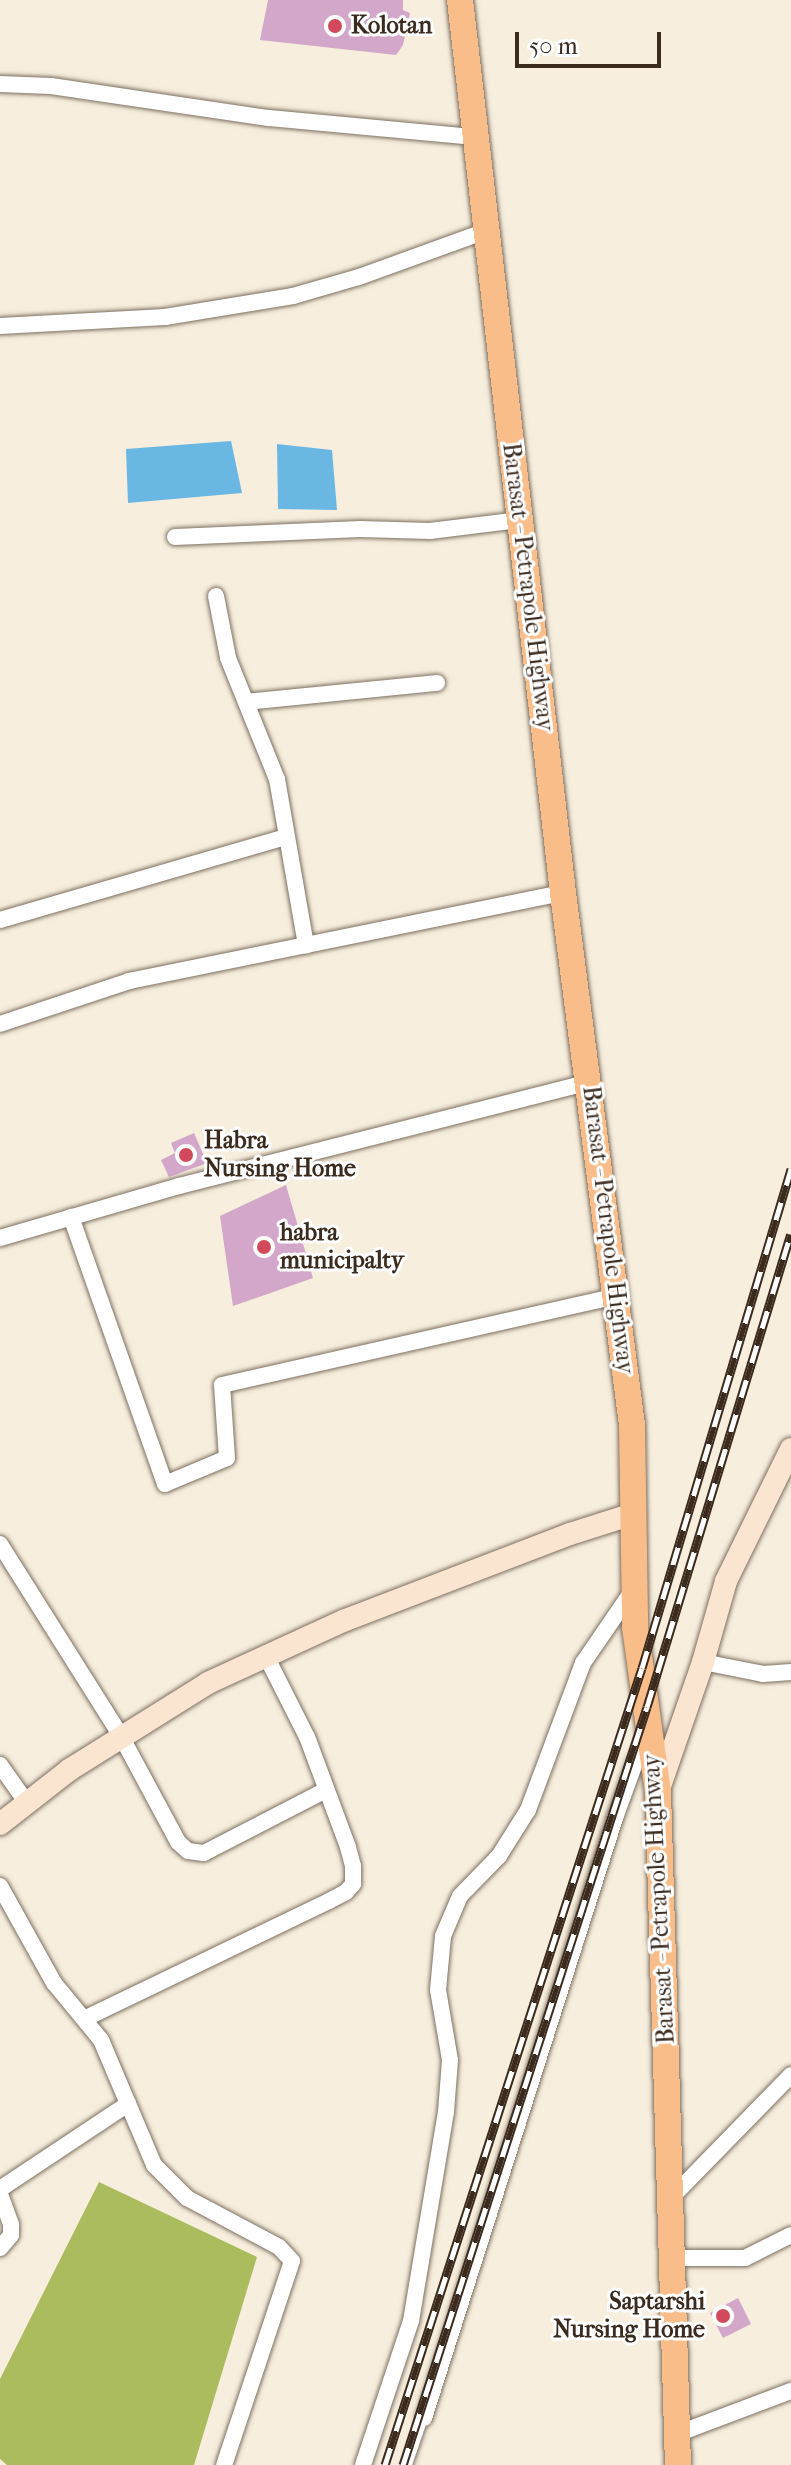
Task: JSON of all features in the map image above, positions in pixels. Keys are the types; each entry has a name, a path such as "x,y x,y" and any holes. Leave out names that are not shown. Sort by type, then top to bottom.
{"highway":[{"name":"Barasat - Petrapole Highway","path":"460,0 563,893 617,1296 635,1462 633,1590 658,1792 678,2465"}],"main road":[{"path":"658,1792 703,1662 726,1581 791,1449"},
{"path":"0,1824 121,1736 208,1683 414,1594 570,1534 633,1514"}],"street":[{"path":"0,84 51,86 269,118 475,137"},
{"path":"0,326 165,317 293,296 359,277 486,231"},
{"path":"175,537 360,529 430,531 520,520"},
{"path":"216,596 224,645 277,779 306,945"},
{"path":"246,702 437,683"},
{"path":"0,920 286,837"},
{"path":"0,1024 129,981 563,893"},
{"path":"0,1238 194,1182 589,1082"},
{"path":"71,1217 165,1484 227,1458 222,1385 617,1296"},
{"path":"0,1544 121,1736 178,1842 194,1855 204,1853 326,1790"},
{"path":"363,2465 411,2321 450,2082 450,2060 438,1990 443,1936 460,1896 499,1856 528,1810 583,1663 633,1590"},
{"path":"86,2018 346,1892 353,1884 353,1866 307,1737 266,1656"},
{"path":"703,1662 763,1674 791,1672"},
{"path":"424,2418 615,1818 635,1763 651,1736"},
{"path":"0,1765 27,1803"},
{"path":"0,1886 54,1983 86,2018 101,2040 154,2165 187,2198 279,2247 292,2261 224,2465"},
{"path":"671,2198 791,2075"},
{"path":"0,2248 11,2235 11,2225 0,2191 128,2104"},
{"path":"673,2258 745,2258 791,2235"},
{"path":"677,2434 791,2391"}],"lane":[{"path":"408,2465 424,2418"}],"green space":[{"path":"99,2182 257,2257 194,2465 7,2465 0,2459 0,2379"}],"water":[{"path":"231,441 242,493 128,503 126,449"},
{"path":"277,444 332,450 337,510 278,509"}],"building":[{"name":"Kolotan","path":"268,0 403,0 403,10 410,13 403,45 396,55 260,40"},
{"path":"194,1133 207,1163 169,1177 161,1160 175,1153 171,1143"},
{"name":"habra municipalty","path":"286,1185 313,1278 233,1306 220,1216"},
{"path":"738,2298 751,2324 723,2338 710,2313"}],"railway":[{"path":"385,2465 642,1668 791,1169"},
{"path":"403,2465 647,1707 791,1234"}],"place":[{"name":"Kolotan","path":"335,26"},
{"name":"Habra Nursing Home","path":"186,1155"},
{"name":"habra municipalty","path":"264,1247"},
{"name":"Saptarshi Nursing Home","path":"723,2316"}]}
